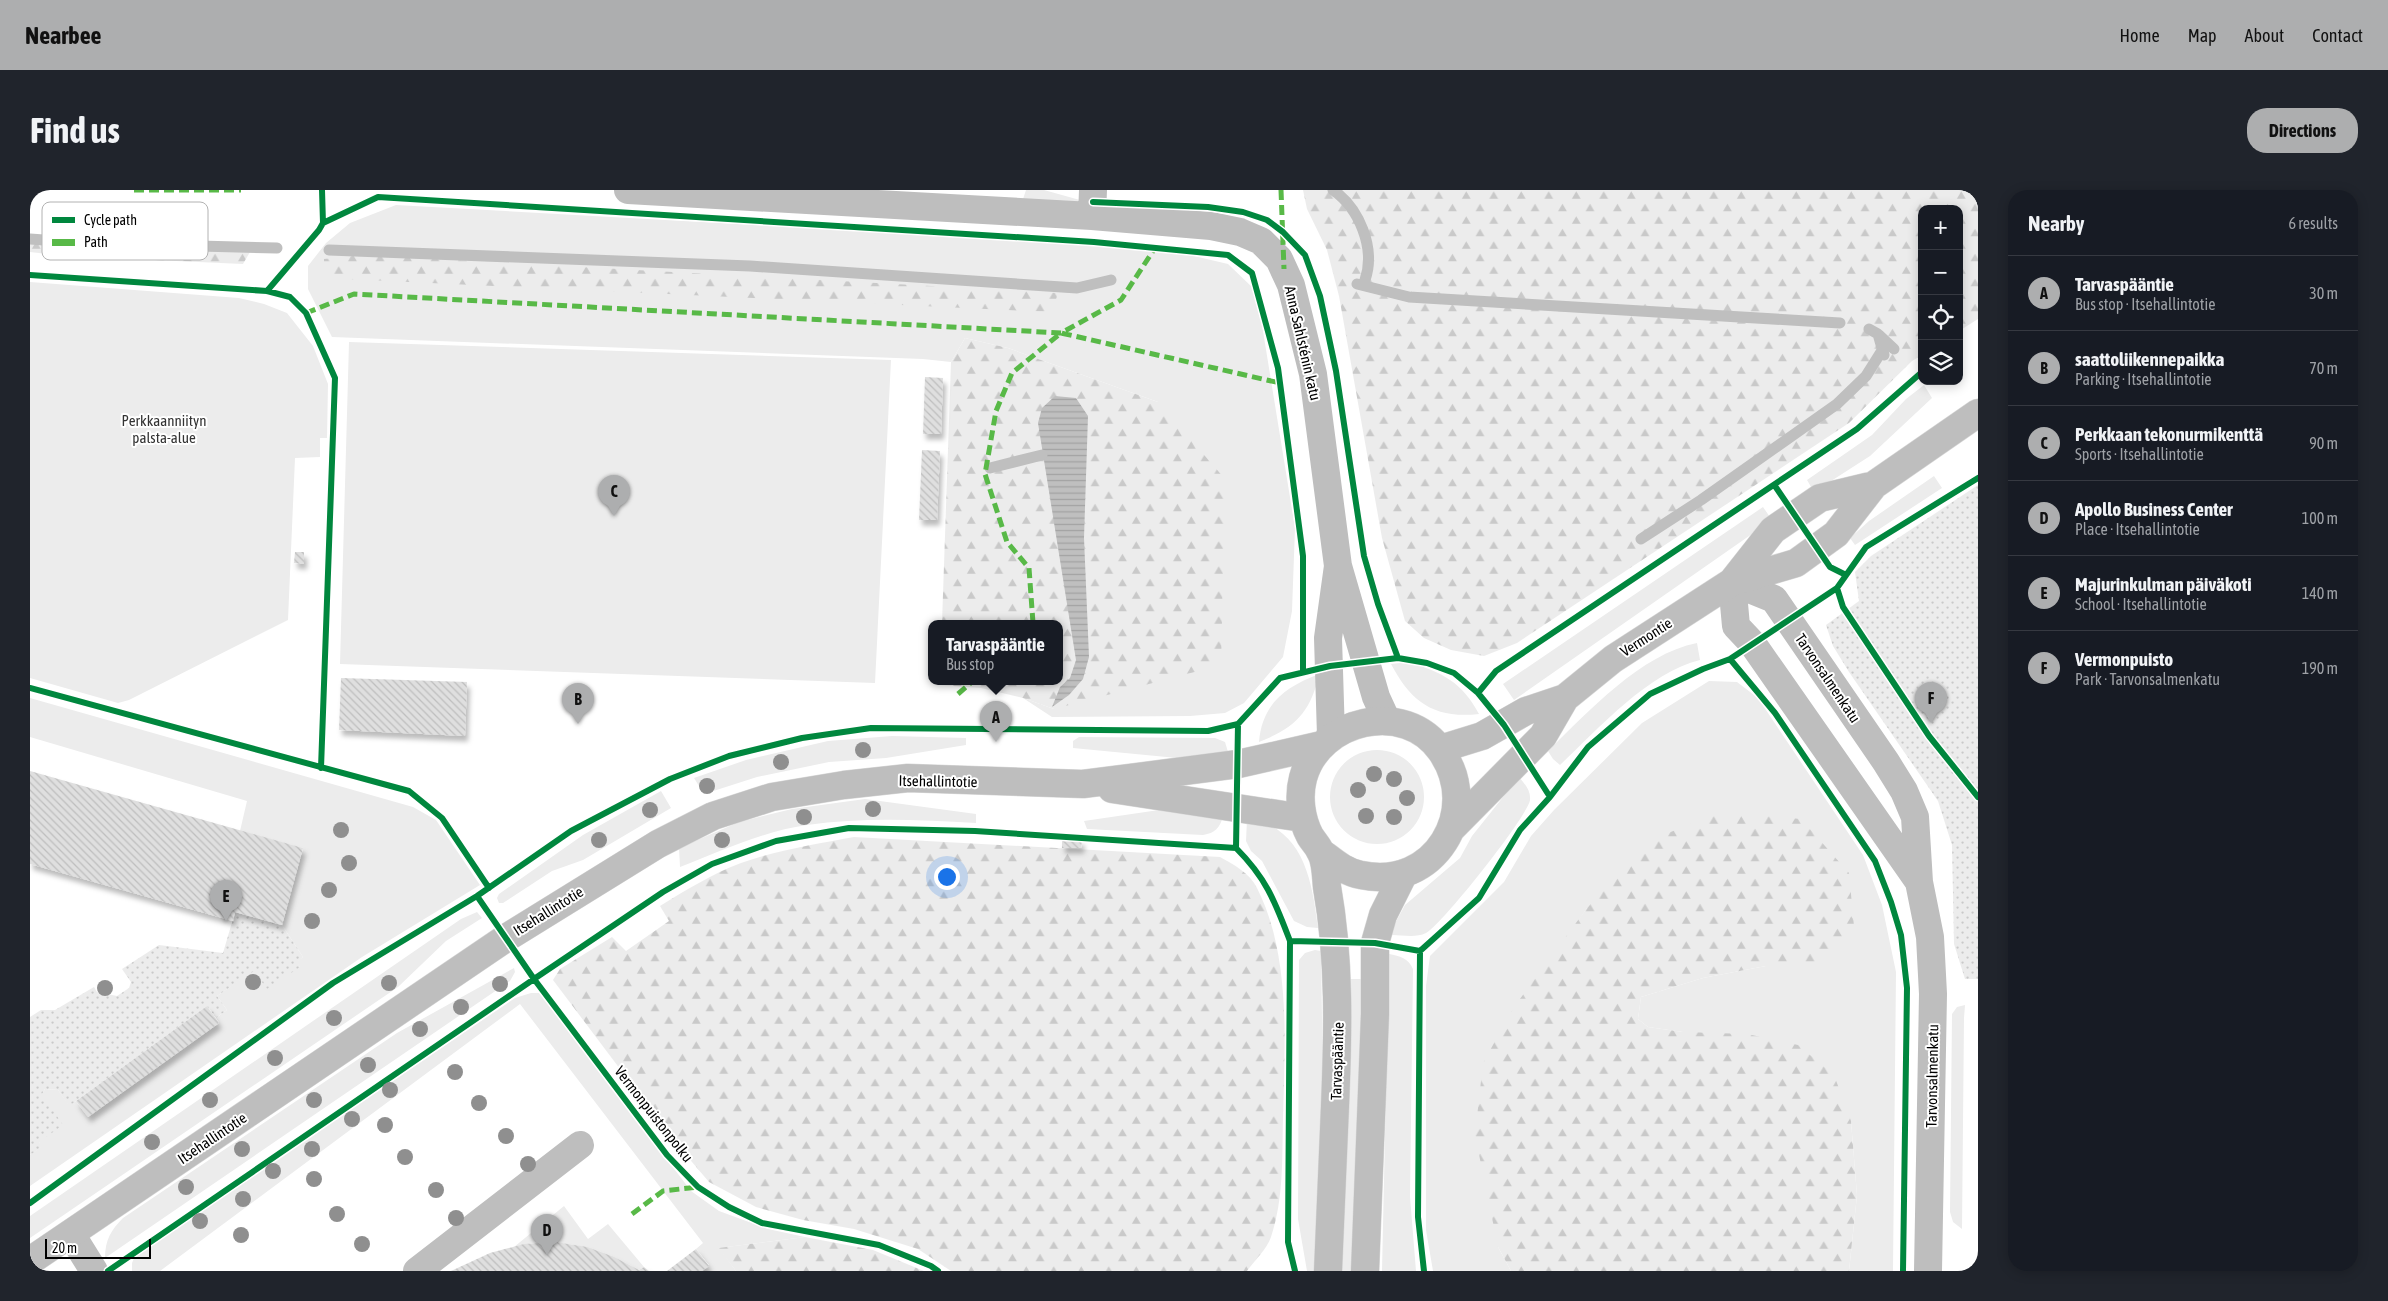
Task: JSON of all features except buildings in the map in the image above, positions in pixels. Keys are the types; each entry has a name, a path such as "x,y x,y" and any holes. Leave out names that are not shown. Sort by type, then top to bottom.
{"main road":[{"name":"Anna Sahlsténin katu","path":"628,190 1092,203 1240,232 1261,241 1279,259 1291,285 1312,374 1338,566 1376,697 1387,721"},
{"name":"Vermontie","path":"1440,749 1482,736 1526,712 1565,698 1613,659 1732,582 1796,563 1836,534 1874,485 1978,413"},
{"name":"Vermontie","path":"1732,582 1772,530 1820,498 1874,485"},
{"name":"Anna Sahlsténin katu","path":"1327,740 1328,638 1338,566"},
{"name":"Tarvonsalmenkatu","path":"1919,882 1752,643 1736,626 1732,582 1774,599 1904,791 1915,817 1919,882 1930,937 1933,994 1928,1271"},
{"name":"Vermontie","path":"1451,829 1543,736 1565,698"},
{"path":"1368,721 1387,721 1407,726 1419,732 1440,749 1451,767 1457,787 1457,809 1451,829 1440,848 1424,863 1404,873 1382,877 1360,875 1339,867 1322,852 1310,836 1302,818 1300,798 1303,778 1310,761 1327,740 1348,726 1368,721"},
{"name":"Itsehallintotie","path":"1083,784 1238,764 1327,740"},
{"name":"Itsehallintotie","path":"30,1261 506,938 618,868 697,823 772,797 844,785 899,779 1083,784 1302,818"},
{"name":"Tarvaspääntie","path":"1322,852 1330,899 1339,1007 1328,1271"},
{"path":"1365,1271 1375,1014 1375,943 1383,915 1404,873"},
{"path":"418,1271 580,1145"},
{"path":"71,1234 94,1271"}],"green space":[{"path":"1026,190 1044,190 1087,202 1020,208"},
{"path":"1303,190 1978,190 1978,319 1963,328 1963,205 1918,205 1918,357 1912,361 1849,423 1517,643 1484,656 1451,650 1424,638 1405,621 1382,538 1339,296 1327,250 1307,209"},
{"path":"396,205 1081,243 1177,252 1228,264 1252,287 1262,325 1295,528 1292,611 1283,657 1244,703 1225,713 1190,716 1052,717 1023,698 1054,709 1158,402 1008,348 965,338 951,362 923,359 332,337 308,289 308,266 326,243 350,223"},
{"path":"30,236 42,237 42,253 30,252"},
{"path":"208,249 250,252 243,264 154,260 208,260"},
{"path":"363,255 1058,293 1052,312 324,278 324,259"},
{"name":"Perkkaanniityn palsta-alue","path":"30,282 239,298 264,304 287,313 313,346 328,384 327,438 320,438 320,457 295,458 288,620 129,700 118,703 30,678"},
{"path":"965,338 1008,348 1158,402 1225,479 1221,665 1054,709 1023,698 981,688 940,685 1063,685 1063,620 942,620 951,362"},
{"path":"349,342 891,360 875,683 340,664"},
{"path":"1924,385 1932,398 1870,456 1814,492 1807,480 1872,435 1906,399"},
{"path":"1934,476 1942,488 1855,545 1850,538 1869,521"},
{"path":"1978,485 1978,979 1965,979 1954,944 1952,845 1938,801 1849,672 1833,646 1826,625 1859,601 1855,572 1871,556"},
{"path":"1763,507 1772,520 1514,700 1503,684"},
{"path":"1697,643 1700,660 1681,666 1643,689 1608,719 1560,765 1553,759 1548,751 1617,686 1636,671 1656,659 1676,649"},
{"path":"1409,662 1432,670 1450,680 1466,694 1479,714 1449,714 1426,705 1416,698 1407,689 1391,664"},
{"path":"1319,674 1311,699 1300,717 1282,731 1259,742 1265,717 1277,699 1296,685"},
{"path":"1709,681 1737,682 1758,698 1863,855 1882,905 1896,972 1893,1271 1849,1271 1857,1195 1851,1121 1683,1032 1648,1027 1638,1019 1641,997 1703,978 1766,966 1820,966 1587,908 1554,956 1498,1247 1511,1271 1433,1271 1426,1230 1426,986 1430,956 1504,882 1531,836 1554,810 1642,723"},
{"path":"30,698 413,807 436,820 480,885 362,957 30,1186 30,1155 41,1147 39,1142 42,1094 45,1089 58,1090 69,1105 76,1101 88,1117 219,1023 216,1018 227,1010 217,996 254,970 300,967 296,962 303,957 282,925 303,848 240,831 247,801 30,737"},
{"path":"892,736 966,738 966,745 886,758 829,762 757,777 704,794 694,778 746,760 828,741"},
{"path":"1079,737 1215,738 1225,742 1228,752 1177,758 1073,748 1073,741"},
{"path":"1377,750 1395,754 1410,764 1420,779 1424,797 1420,815 1410,830 1395,840 1377,844 1359,840 1344,830 1334,815 1330,797 1334,779 1344,764 1359,754"},
{"path":"1519,777 1529,791 1530,800 1515,827 1483,870 1448,912 1426,933 1414,936 1392,935 1392,929 1405,905 1460,858 1472,836"},
{"path":"661,791 671,808 583,860 552,871 503,903 499,903 497,898 499,894 583,835"},
{"path":"865,799 976,814 976,823 870,820 807,825 759,837 680,867 679,848 739,822 792,809"},
{"path":"1159,810 1223,816 1216,829 1211,833 1203,835 1087,829 1084,821"},
{"path":"1720,812 1801,819 1849,873 1855,937 1820,966 1766,966 1703,978 1641,997 1638,1019 1648,1027 1683,1032 1747,1034 1798,1045 1834,1075 1851,1121 1857,1195 1849,1271 1511,1271 1498,1247 1475,1135 1483,1063 1514,1007 1587,908 1651,840"},
{"path":"1247,819 1270,825 1293,844 1301,857 1311,884 1318,928 1307,927 1294,921 1262,861 1251,851 1246,841"},
{"path":"854,837 1220,857 1250,878 1257,888 1268,914 1276,942 1284,1000 1285,1060 1282,1162 1278,1207 1271,1237 1247,1271 951,1271 918,1249 854,1229 803,1220 756,1207 709,1182 675,1142 553,980 560,969 612,937 626,951 669,921 660,906 720,872 769,854"},
{"path":"235,912 282,925 303,957 297,962 300,967 267,989 254,971 217,996 227,1010 216,1018 207,1006 69,1106 58,1090 45,1089 42,1094 63,1125 39,1142 42,1147 30,1155 30,1017 41,1010 55,1010 94,987 97,992 117,996 129,988 131,982 122,969 159,945 223,953"},
{"path":"477,912 482,918 446,941 398,987 30,1238 30,1216 461,919"},
{"path":"1315,950 1321,951 1323,1086 1317,1271 1307,1271 1298,1219 1299,960 1305,953"},
{"path":"1389,954 1403,958 1409,962 1413,969 1410,1197 1416,1271 1382,1271"},
{"path":"514,968 515,972 510,981 105,1258 106,1246 110,1236 123,1218 397,1033"},
{"path":"1349,979 1364,979 1354,1271 1342,1271 1349,1103"},
{"path":"531,993 541,993 691,1191 719,1211 768,1229 805,1237 719,1248 736,1271 702,1271 709,1265 696,1249 703,1243 520,1004 160,1271 132,1271 132,1263 135,1256 515,998"},
{"path":"1965,1005 1962,1229 1953,1222 1950,1212 1952,1014 1957,1007"},
{"path":"564,1206 588,1239 608,1224 644,1267 639,1270 594,1250 563,1243 530,1243 514,1247"},
{"path":"805,1237 873,1250 924,1271 736,1271 718,1248"}],"shaded area":[{"path":"1055,396 1076,398 1088,416 1084,538 1089,657 1083,679 1069,695 1052,707 1060,687 1070,678 1076,660 1038,423 1042,408"}],"waterway":[{"path":"1333,190 1351,207 1363,230 1367,242 1368,255 1368,268 1365,280"},
{"path":"30,239 42,240"},
{"path":"208,246 277,248"},
{"path":"329,250 750,266 1077,288 1111,280"},
{"path":"1357,284 1409,297 1840,323"},
{"path":"1869,329 1878,334 1884,355"},
{"path":"1879,335 1894,349"},
{"path":"1641,539 1701,500 1837,404 1866,376 1883,349"},
{"path":"990,468 1042,455"}],"marked path":[{"path":"134,190 241,190"},
{"path":"1281,190 1284,269"},
{"path":"306,313 354,294 1061,333 1121,300 1155,248"},
{"path":"1033,620 1029,568 1007,542 985,474 996,411 1012,373 1061,333 1280,383"},
{"path":"958,694 968,685"},
{"path":"632,1214 663,1191 698,1187"}],"cycle path":[{"path":"322,190 323,223 378,197 1094,242 1228,255 1252,273 1278,368 1303,556 1303,672"},
{"path":"1093,202 1208,207 1243,212 1267,220 1283,232 1305,255 1320,296 1336,371 1364,556 1378,604 1398,658"},
{"path":"267,291 323,223"},
{"path":"30,275 267,291 290,297 306,313 335,378 321,768"},
{"path":"1478,693 1496,671 1857,429 1918,376"},
{"path":"1550,797 1588,747 1650,694 1703,669 1730,659 1837,588 1866,547 1978,478"},
{"path":"1775,486 1830,567 1846,575"},
{"path":"1837,588 1843,607 1929,736 1978,797"},
{"path":"30,1203 333,983 477,896 571,831 670,779 729,756 802,738 871,728 1208,731 1238,724 1280,678 1330,666 1398,658 1427,663 1454,673 1478,693 1504,725 1550,797 1520,830 1479,898 1420,951"},
{"path":"1730,659 1775,713 1875,861 1891,902 1901,935 1907,988 1903,1271"},
{"path":"30,688 409,791 442,818 489,888"},
{"path":"1238,724 1236,848 1247,859 1263,881 1280,914 1290,941 1288,1242 1295,1271"},
{"path":"108,1271 663,892 712,864 776,841 849,828 975,831 1236,848"},
{"name":"Vermonpuistonpolku","path":"477,896 534,979 667,1155 698,1187 729,1207 762,1223 879,1245 931,1266 938,1271"},
{"path":"1290,941 1375,943 1420,951 1418,1217 1424,1271"}],"place":[{"name":"Perkkaan tekonurmikenttä","path":"614,516"},
{"name":"Vermonpuisto","path":"1931,723"},
{"name":"saattoliikennepaikka","path":"578,724"},
{"name":"Tarvaspääntie","path":"996,742"},
{"name":"Majurinkulman päiväkoti","path":"226,921"},
{"name":"Apollo Business Center","path":"547,1255"}]}
